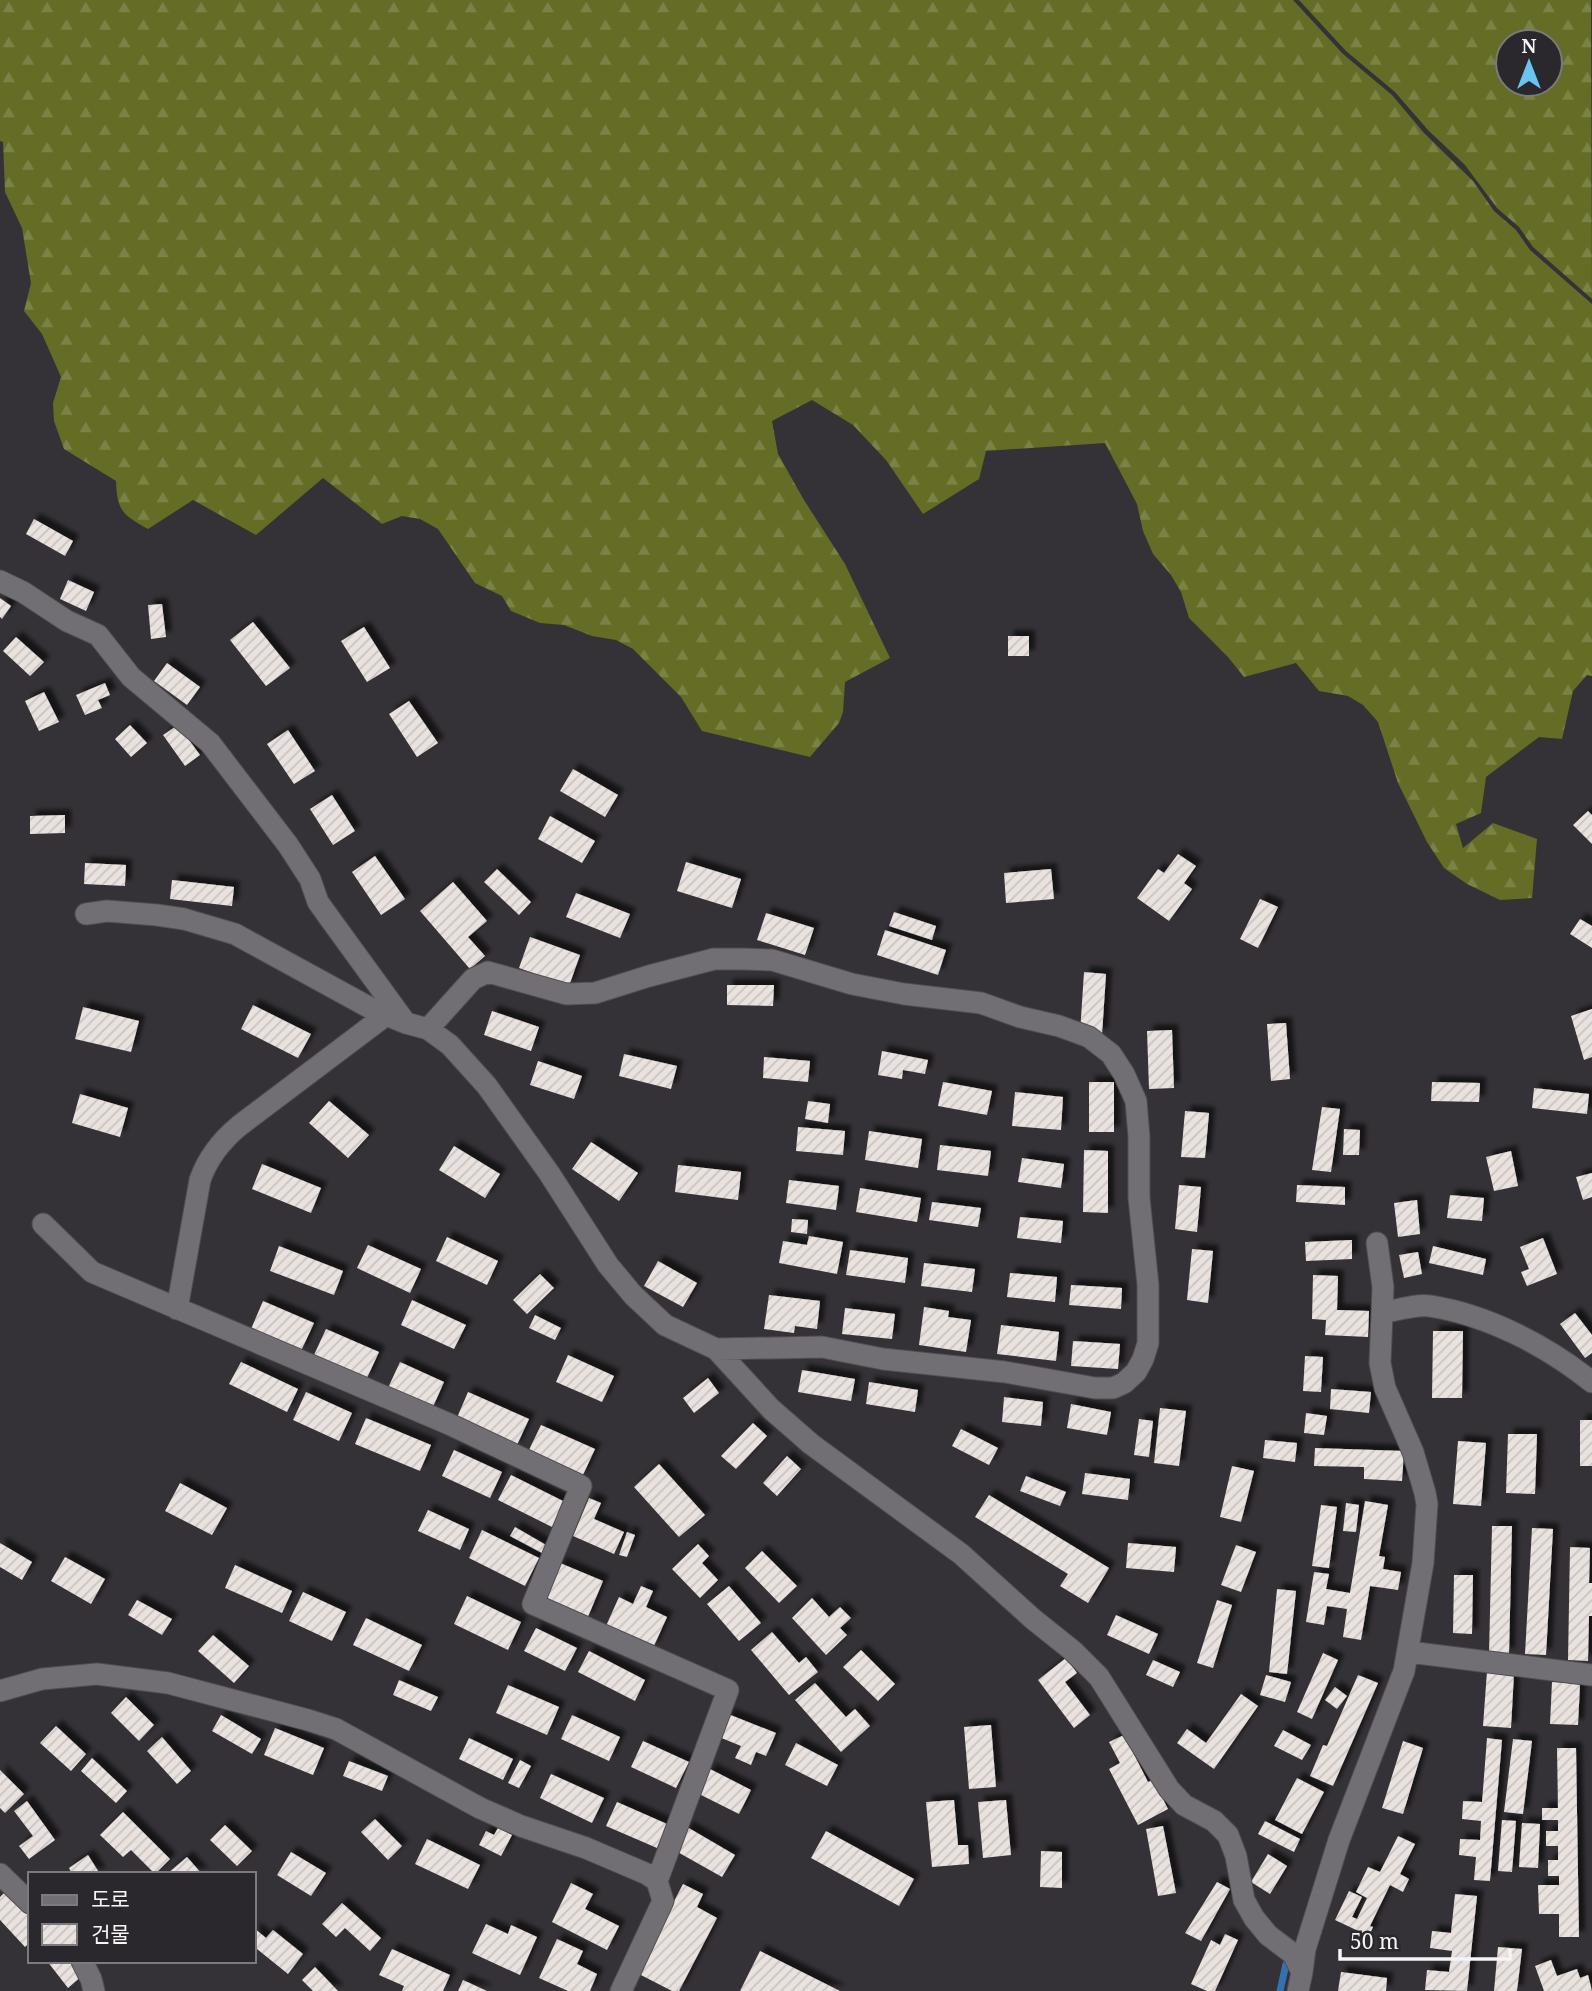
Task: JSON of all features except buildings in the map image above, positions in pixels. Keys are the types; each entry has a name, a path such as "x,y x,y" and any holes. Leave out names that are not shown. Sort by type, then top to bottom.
{"street":[{"path":"0,581 23,592 67,621 98,635 131,677 210,743 288,845 310,879 318,902 406,1023"},
{"path":"86,914 130,912 210,925 235,934 386,1015 429,1029 450,1045 487,1086 549,1173 608,1265 633,1296 665,1325 716,1349 771,1409 811,1444 961,1554 1073,1651 1099,1677 1169,1789 1184,1805 1214,1821 1228,1835 1236,1856 1244,1900 1254,1919 1268,1936 1293,1954 1300,1981"},
{"path":"429,1029 473,979 488,972 566,994 595,993 714,959 772,960 852,984 904,994 981,1003 1089,1037 1111,1054 1136,1101 1139,1198 1148,1297 1147,1343 1143,1359 1136,1373 1124,1383 1113,1388 1095,1388 1005,1372 883,1359 822,1347 716,1349"},
{"path":"177,1309 200,1180 214,1152 239,1126 386,1015"},
{"path":"43,1224 92,1272 449,1424 581,1486 533,1604 727,1690 657,1881 663,1902 621,1991"},
{"path":"1300,1981 1305,1949 1339,1840 1404,1671 1423,1563 1427,1504 1413,1452 1385,1388 1380,1363 1383,1287 1377,1243"},
{"path":"1382,1313 1428,1306 1467,1316 1513,1332 1592,1382"},
{"path":"1409,1653 1592,1675"},
{"path":"0,1691 42,1679 97,1674 168,1683 308,1720 336,1729 480,1808 635,1868 657,1881"},
{"path":"0,1874 28,1901"},
{"path":"83,1963 94,1991"}],"green space":[{"path":"0,0 1293,0 1343,54 1392,95 1424,133 1473,181 1494,211 1516,230 1530,250 1592,304 1592,676 1587,675 1573,691 1562,739 1539,737 1486,777 1481,813 1456,824 1463,848 1493,823 1537,839 1532,898 1500,900 1467,884 1444,868 1427,842 1398,783 1378,722 1363,705 1348,696 1319,691 1296,663 1244,677 1189,618 1181,592 1153,554 1143,531 1137,504 1105,443 986,451 979,479 923,514 886,460 853,425 812,400 772,421 778,454 845,564 890,658 845,682 843,712 839,723 810,757 702,731 681,697 633,649 616,640 592,636 564,625 540,623 511,611 502,596 475,583 438,529 420,519 402,516 382,524 323,478 256,535 193,500 148,529 139,524 127,516 120,506 116,481 64,449 54,421 53,403 61,377 42,334 24,311 31,283 22,228 5,192 3,142 0,141"},
{"path":"1299,0 1591,0 1592,299 1533,247 1519,227 1497,208 1465,165 1428,130 1395,92 1346,51"}],"waterway":[{"path":"1280,1991 1286,1964"}]}
